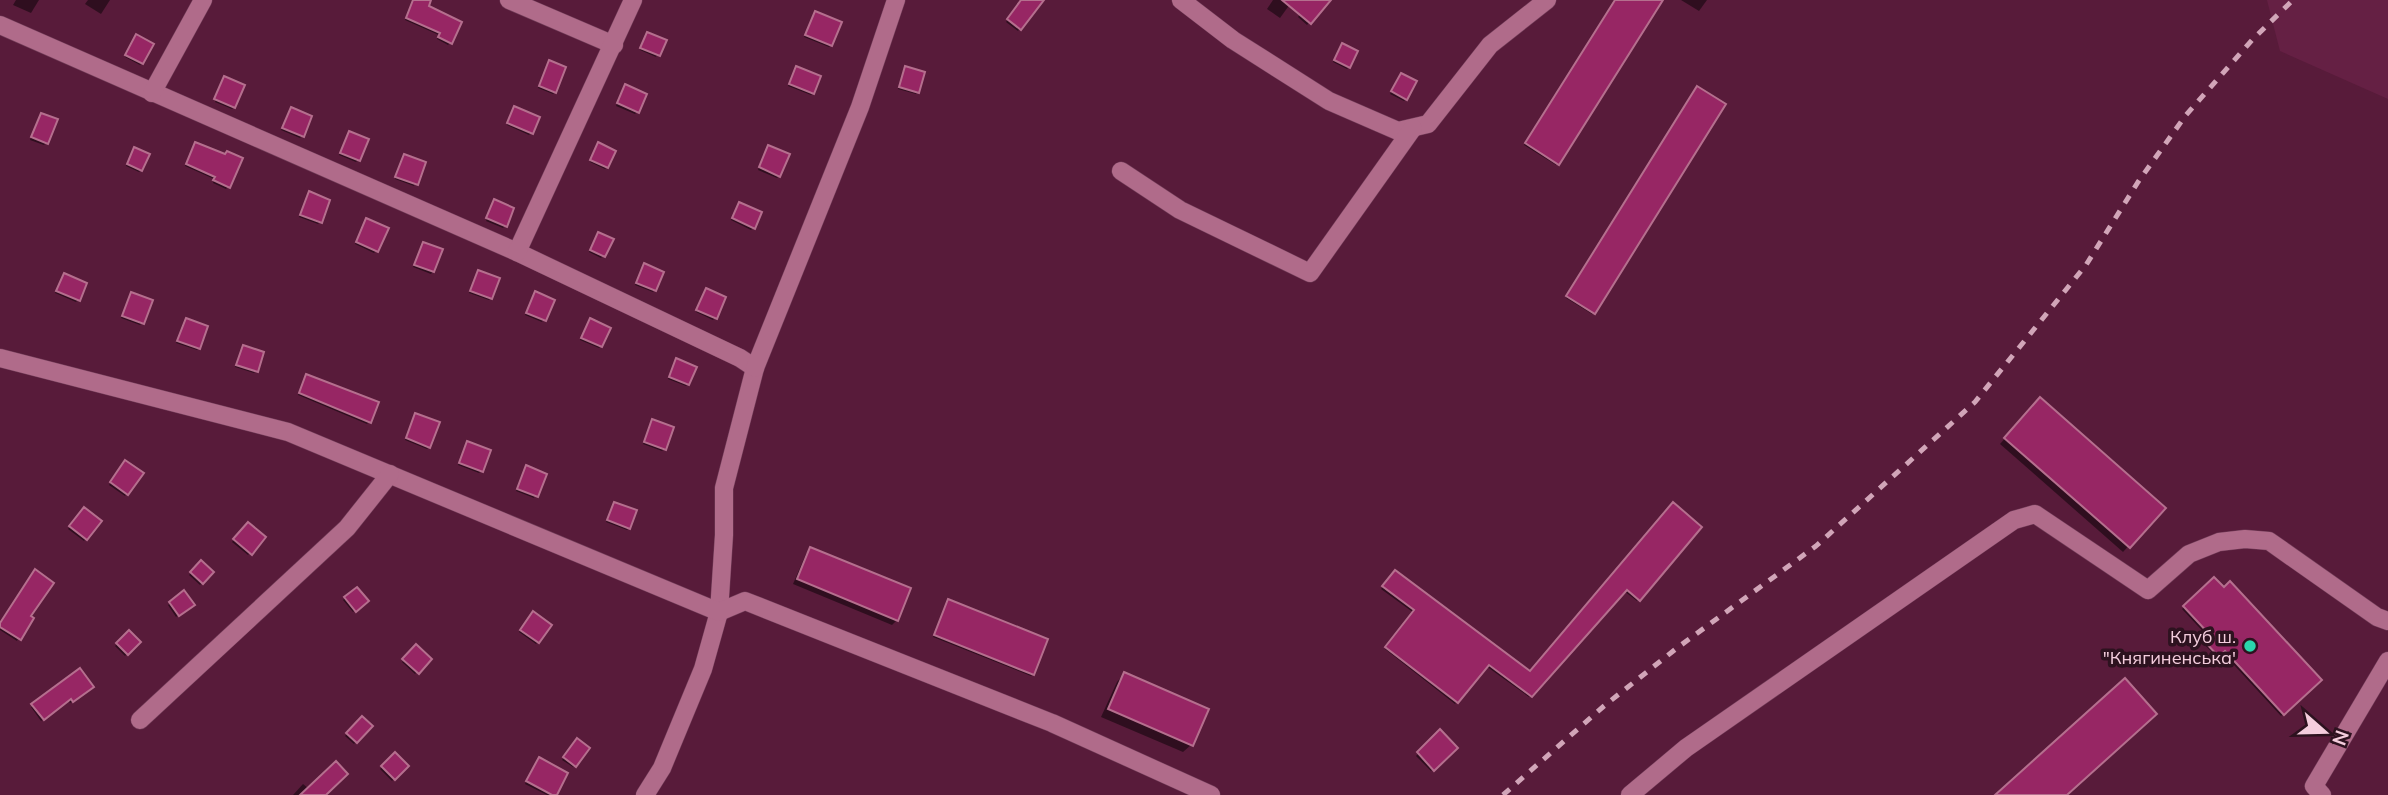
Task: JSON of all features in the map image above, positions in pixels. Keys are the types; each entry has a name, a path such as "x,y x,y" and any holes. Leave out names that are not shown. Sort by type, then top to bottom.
{"street":[{"path":"152,93 203,0"},
{"path":"509,0 614,45"},
{"path":"517,252 633,0"},
{"path":"645,795 663,768 704,668 719,612 724,488 755,368 860,107 896,0"},
{"path":"1181,0 1233,40 1329,101 1398,131 1428,124 1490,45 1546,0"},
{"path":"0,25 517,252 740,358 755,368"},
{"path":"1121,172 1180,210 1310,273 1413,128"},
{"path":"0,358 288,432 719,612 746,601 1052,723 1211,795"},
{"path":"140,720 347,528 390,474"},
{"path":"1630,795 1686,748 1865,622 2014,520 2035,514 2148,590 2189,554 2219,542 2245,539 2269,541 2377,617 2388,621"},
{"path":"2318,791 2388,662"}],"shaded area":[{"path":"2267,0 2388,0 2388,99 2280,51"}],"building":[{"path":"413,0 431,0 429,6 462,22 452,44 438,37 440,33 406,18"},
{"path":"1021,0 1044,0 1021,30 1007,19"},
{"path":"1282,0 1331,0 1311,24"},
{"path":"1615,0 1663,0 1559,165 1525,143"},
{"path":"815,11 842,22 832,46 805,35"},
{"path":"647,32 667,40 660,56 640,48"},
{"path":"136,34 154,44 143,64 125,55"},
{"path":"1342,43 1358,51 1350,68 1334,60"},
{"path":"549,60 566,67 556,93 539,86"},
{"path":"796,66 821,76 814,94 789,84"},
{"path":"905,66 925,72 919,93 899,87"},
{"path":"1401,73 1417,81 1407,100 1391,91"},
{"path":"224,76 245,85 235,108 214,99"},
{"path":"625,84 647,94 639,113 617,103"},
{"path":"1697,86 1726,104 1595,314 1566,296"},
{"path":"514,106 540,117 533,134 507,123"},
{"path":"291,107 312,116 304,137 282,128"},
{"path":"41,113 58,119 48,144 31,137"},
{"path":"349,131 369,139 360,161 340,153"},
{"path":"195,142 243,158 230,188 213,180 215,177 186,164"},
{"path":"598,142 616,151 608,168 590,160"},
{"path":"768,145 790,154 780,177 759,167"},
{"path":"134,147 150,154 142,171 127,164"},
{"path":"404,154 426,162 418,185 395,177"},
{"path":"309,191 330,200 322,223 300,215"},
{"path":"494,199 514,208 507,227 486,218"},
{"path":"739,202 762,212 755,229 732,218"},
{"path":"366,218 389,228 378,252 356,242"},
{"path":"598,232 614,239 605,257 590,250"},
{"path":"423,242 443,249 434,272 414,265"},
{"path":"644,263 664,272 656,291 636,283"},
{"path":"478,270 500,278 492,299 470,291"},
{"path":"64,273 87,283 80,301 56,291"},
{"path":"706,288 726,297 717,319 696,310"},
{"path":"535,291 555,300 546,321 526,313"},
{"path":"131,292 153,300 144,324 122,316"},
{"path":"186,318 208,326 200,349 177,341"},
{"path":"590,318 611,328 602,347 581,338"},
{"path":"243,345 264,352 258,372 236,365"},
{"path":"676,358 697,367 689,385 669,377"},
{"path":"306,374 379,402 371,423 299,393"},
{"path":"2040,397 2166,508 2130,548 2004,438"},
{"path":"415,413 440,422 430,448 406,438"},
{"path":"652,419 674,427 666,450 644,442"},
{"path":"467,441 491,450 483,472 459,463"},
{"path":"125,460 144,473 128,495 110,482"},
{"path":"526,465 547,474 538,497 517,489"},
{"path":"614,502 637,510 630,529 607,520"},
{"path":"1673,502 1702,527 1640,601 1627,590 1532,697 1489,665 1458,703 1385,647 1414,610 1382,586 1395,570 1530,671"},
{"path":"84,507 102,521 87,540 69,526"},
{"path":"248,522 266,537 252,555 233,539"},
{"path":"810,547 911,588 898,621 797,579"},
{"path":"201,560 214,572 203,584 190,572"},
{"path":"35,569 54,583 31,616 34,618 21,640 0,627 0,623"},
{"name":"Клуб ш. \"Княгиненська'","path":"2214,577 2224,587 2230,581 2322,680 2284,715 2225,651 2219,657 2204,641 2210,635 2183,606"},
{"path":"357,587 369,601 356,612 344,597"},
{"path":"184,590 195,605 179,616 169,602"},
{"path":"948,599 1048,639 1034,675 934,635"},
{"path":"533,611 552,625 539,643 520,630"},
{"path":"129,630 141,642 128,655 116,643"},
{"path":"416,644 432,659 419,674 402,659"},
{"path":"80,668 94,687 73,702 71,699 44,720 31,704"},
{"path":"1124,672 1209,709 1193,746 1108,709"},
{"path":"2125,678 2157,714 2067,795 1995,795"},
{"path":"362,716 373,726 357,743 346,733"},
{"path":"1440,729 1458,748 1434,771 1417,752"},
{"path":"577,738 590,748 576,767 563,757"},
{"path":"395,752 409,766 395,780 381,766"},
{"path":"539,757 568,773 557,795 526,781"},
{"path":"336,761 348,774 326,795 300,795"}],"railway":[{"path":"1503,795 1604,706 1677,648 1816,546 1975,402 2086,265 2138,182 2186,115 2252,40 2293,0"}],"place":[{"name":"Клуб ш. \"Княгиненська'","path":"2250,646"}]}
